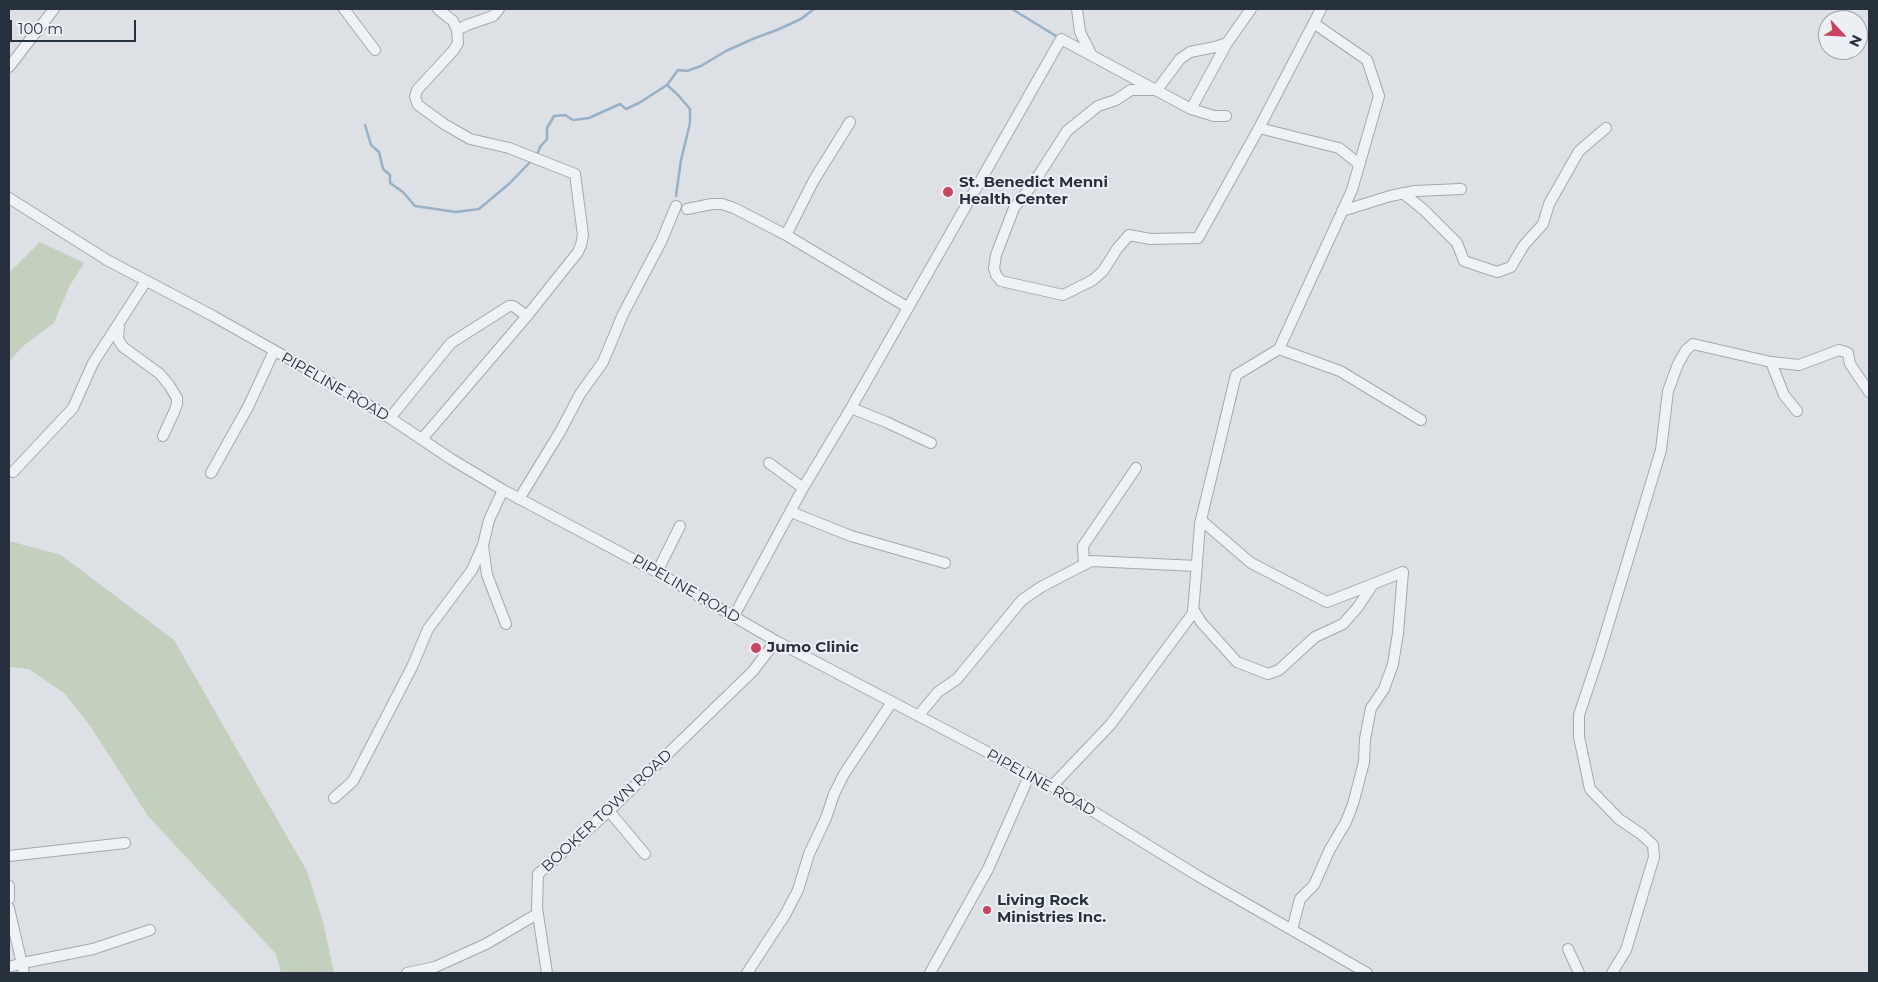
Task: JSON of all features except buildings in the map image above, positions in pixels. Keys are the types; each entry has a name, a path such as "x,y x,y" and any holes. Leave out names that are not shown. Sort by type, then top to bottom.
{"street":[{"path":"10,63 54,9"},
{"path":"344,9 375,50"},
{"path":"422,439 527,316 578,252 583,235 575,174 509,148 470,139 444,124 418,104 415,97 417,90 454,51 458,43 457,30 453,22 438,9"},
{"path":"457,30 493,16 498,9"},
{"path":"1077,9 1080,32 1091,54"},
{"path":"1191,109 1227,43 1250,9"},
{"path":"1157,90 1131,90 1116,100 1098,106 1067,131 1033,184 1014,208 996,255 994,268 996,275 1001,281 1063,295 1093,280 1103,272 1117,249 1129,235 1150,239 1198,238 1322,9"},
{"path":"1052,786 1111,724 1193,613 1201,520 1236,375 1279,349 1352,190 1379,96 1367,60 1315,24"},
{"path":"734,616 803,488 851,408 1061,39 1191,109 1214,116 1226,116"},
{"path":"1157,90 1180,59 1190,52 1227,43"},
{"path":"786,235 814,180 850,122"},
{"path":"1259,128 1339,148 1360,164"},
{"path":"1403,194 1424,210 1457,243 1464,261 1497,272 1511,267 1524,245 1543,224 1550,204 1579,151 1606,128"},
{"path":"1342,211 1415,191 1461,189"},
{"name":"PIPELINE ROAD","path":"9,198 107,260 274,350 390,418 503,490 657,572 776,641 1052,786 1166,857 1367,973"},
{"path":"687,210 712,204 722,204 757,219 907,307"},
{"path":"519,499 560,432 580,394 603,362 622,314 661,242 676,206"},
{"path":"13,472 73,408 94,363 146,281"},
{"path":"390,418 451,343 509,306 513,306 527,316"},
{"path":"119,326 118,339 123,347 160,374 177,398 177,404 162,436"},
{"path":"1612,973 1626,950 1654,857 1653,845 1619,819 1590,789 1579,737 1579,715 1599,655 1660,450 1668,391 1682,357 1693,344 1771,362 1799,365 1839,350 1848,353 1850,364 1869,392"},
{"path":"1279,349 1340,371 1421,420"},
{"path":"211,473 248,407 274,350"},
{"path":"1771,362 1784,394 1798,411"},
{"path":"851,408 886,422 931,444"},
{"path":"769,463 803,488"},
{"path":"1084,565 1084,546 1136,468"},
{"path":"334,798 354,781 412,667 428,629 472,570 483,545 489,520 503,490"},
{"path":"791,512 851,536 945,563"},
{"path":"1201,520 1251,563 1327,602 1403,572 1398,633 1392,664 1384,689 1371,708 1365,739 1364,762 1346,822 1330,849 1314,885 1300,899 1292,930"},
{"path":"657,572 680,526"},
{"path":"483,545 487,574 506,624"},
{"path":"918,716 938,692 957,679 1022,600 1041,587 1091,561 1197,566"},
{"path":"1193,609 1201,622 1237,662 1268,674 1279,670 1315,637 1343,624 1358,607 1373,584"},
{"path":"1184,623 1201,622"},
{"name":"BOOKER TOWN ROAD","path":"547,973 537,914 538,874 609,811 746,677 776,641"},
{"path":"747,973 785,915 798,890 809,854 844,774 892,702"},
{"path":"933,972 988,869 1030,774"},
{"path":"609,811 645,854"},
{"path":"9,856 125,843"},
{"path":"9,886 9,899"},
{"path":"9,908 24,968"},
{"path":"407,973 435,967 486,944 537,914"},
{"path":"9,967 24,968 93,949 150,930"},
{"path":"1568,949 1579,973"}],"green space":[{"path":"40,242 84,263 69,287 54,323 22,347 9,362 9,273"},
{"path":"9,541 61,555 174,640 307,871 323,922 334,973 281,973 276,954 148,816 91,727 64,693 29,669 9,667"}],"waterway":[{"path":"537,155 540,147 547,139 547,128 554,116 565,115 573,120 589,118 620,104 626,109 667,85 678,70 687,71 701,66 726,51 801,19 814,9"},
{"path":"1012,9 1056,36"},
{"path":"667,85 690,109 690,123 681,160 676,196"},
{"path":"365,125 371,145 379,152 383,169 390,175 390,183 403,192 415,206 456,212 479,209 510,183 531,161"}],"place":[{"name":"St. Benedict Menni Health Center","path":"948,192"},
{"name":"Jumo Clinic","path":"756,648"},
{"name":"Living Rock Ministries Inc.","path":"987,910"}]}
